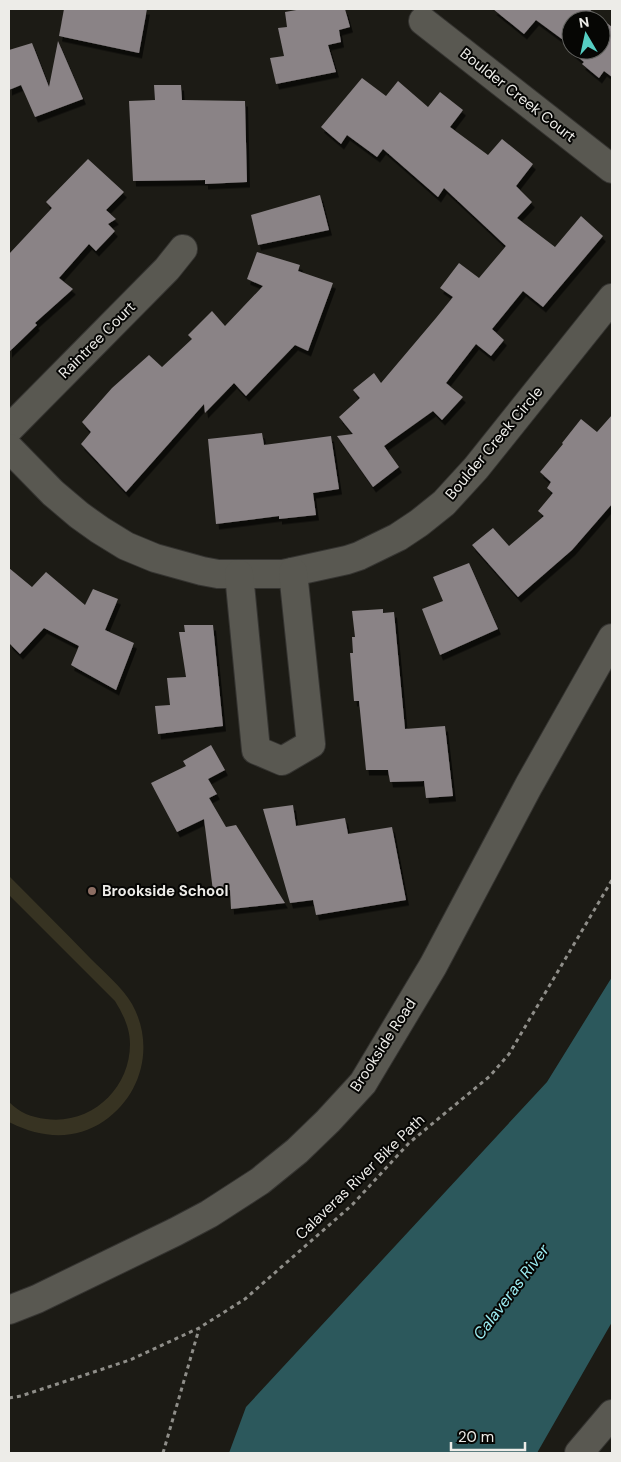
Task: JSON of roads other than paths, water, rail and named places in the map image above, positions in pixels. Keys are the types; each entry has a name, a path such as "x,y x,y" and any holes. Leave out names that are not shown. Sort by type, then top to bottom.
{"street":[{"name":"Boulder Creek Court","path":"423,21 612,169"},
{"name":"Raintree Court","path":"9,429 167,269 183,249"},
{"name":"Boulder Creek Circle","path":"9,448 53,493 79,515 126,546 155,558 202,572 218,574 283,574 359,556 398,537 444,503 476,468 612,298"},
{"path":"239,574 256,750 282,761 311,744 293,572"},
{"name":"Brookside Road","path":"9,1310 37,1299 175,1232 260,1181 297,1151 363,1083 433,966 530,785 612,638"},
{"path":"579,1453 612,1414"}],"water":[{"name":"Calaveras River","path":"612,977 612,1322 537,1453 229,1453 246,1407 547,1082"}],"place":[{"name":"Brookside School","path":"92,891"}]}
